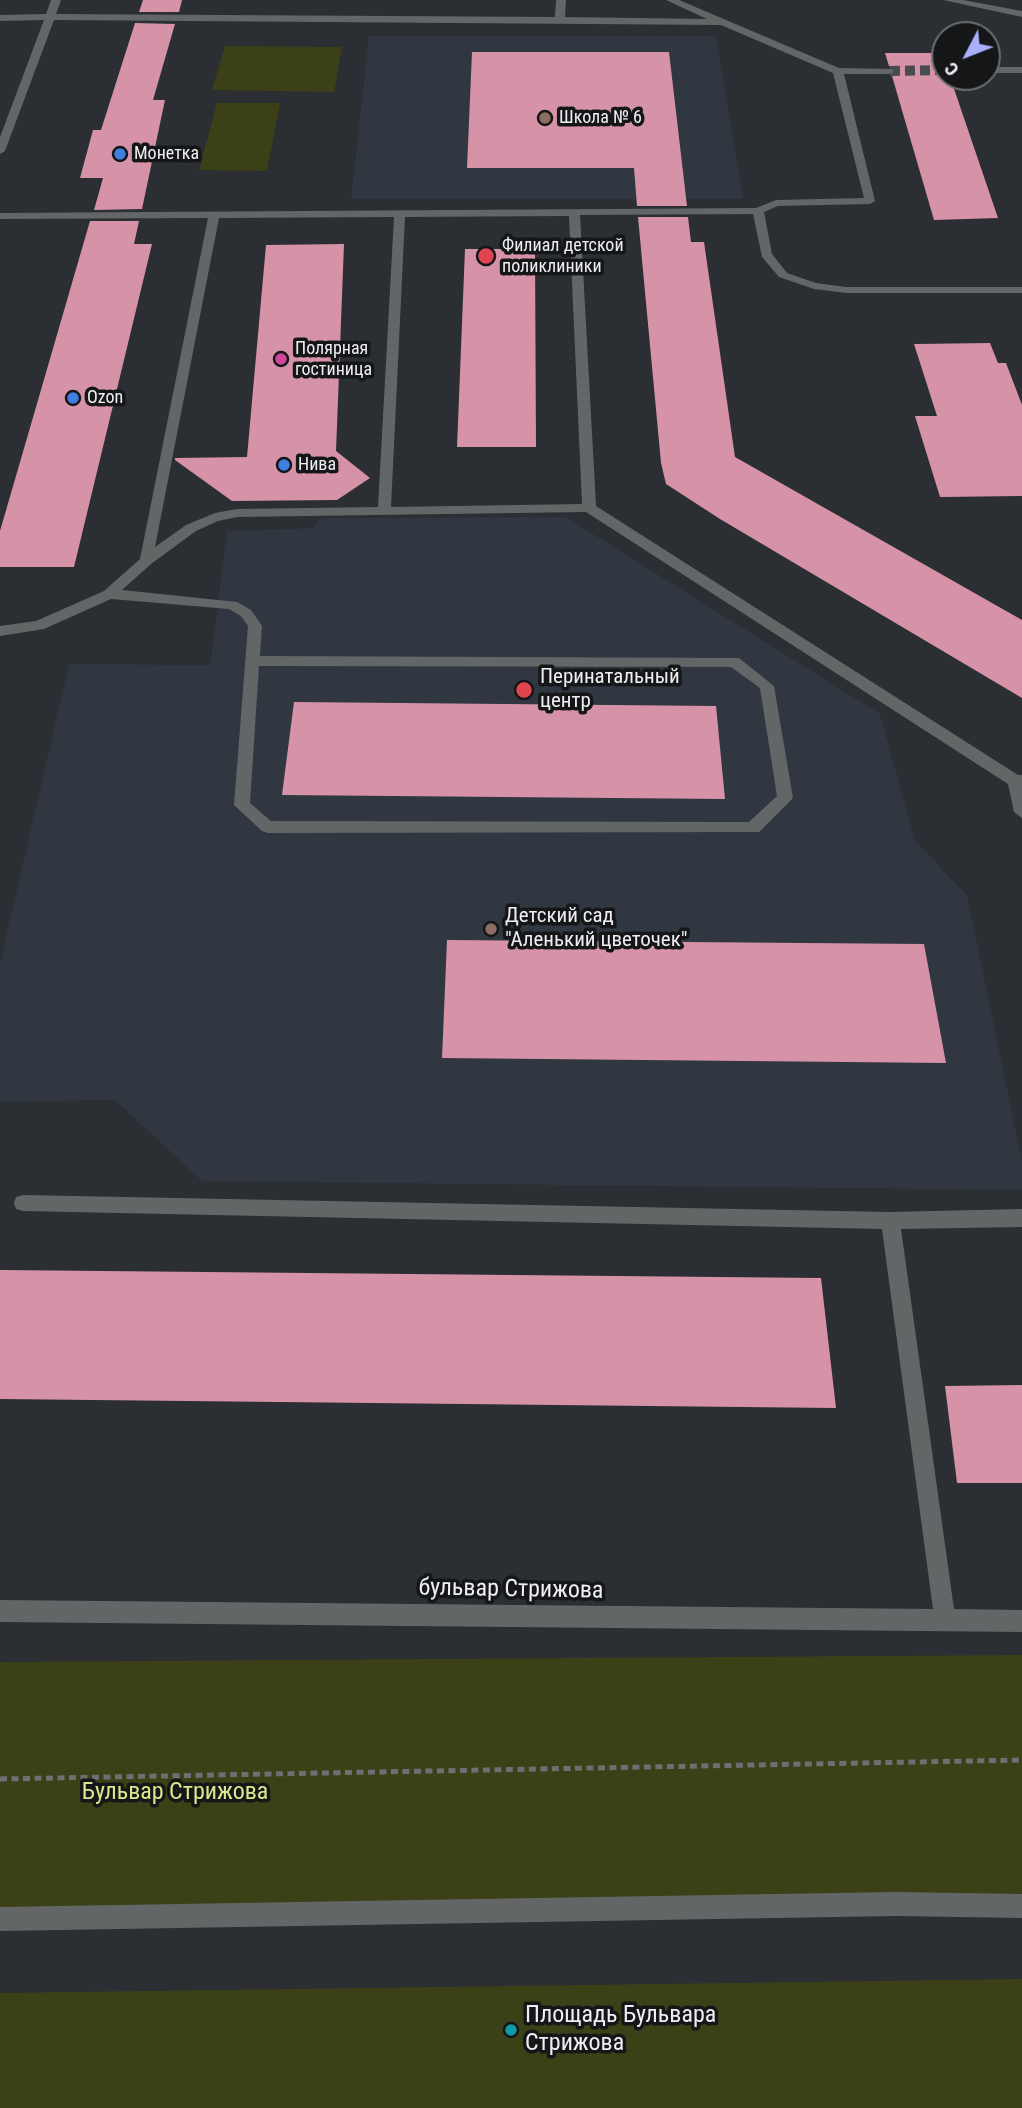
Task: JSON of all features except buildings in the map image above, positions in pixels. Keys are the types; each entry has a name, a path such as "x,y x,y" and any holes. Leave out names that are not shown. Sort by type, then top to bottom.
{"street":[{"path":"0,151 57,0"},
{"path":"560,20 561,0"},
{"path":"671,0 838,71 890,71"},
{"path":"948,0 1022,14"},
{"path":"0,18 722,22"},
{"path":"1001,70 1022,70"},
{"path":"0,216 758,211 776,203 870,201 838,71"},
{"path":"758,211 766,255 783,275 814,286 845,290 1022,290"},
{"path":"574,213 589,508"},
{"path":"384,510 400,214"},
{"path":"146,561 214,215"},
{"path":"0,631 40,626 109,594 146,561 191,528 215,517 237,513 589,508 1018,781 1022,812"},
{"path":"109,594 232,605 246,614 255,626 242,805 268,827 753,828 785,798 767,686 734,662 254,662"},
{"path":"23,1203 890,1221 1022,1218"},
{"path":"890,1221 945,1620"},
{"name":"бульвар Стрижова","path":"0,1611 1022,1621"},
{"path":"0,1919 868,1905 1022,1906"}],"path":[{"path":"0,1779 1022,1760"}],"shaded area":[{"name":"Школа № 6","path":"369,36 716,36 743,199 351,199"},
{"name":"Детский сад \"Аленький цветочек\"","path":"566,517 880,714 915,841 967,895 1022,1161 1022,1190 202,1181 115,1100 0,1102 0,963 69,664 210,665 227,531 314,528 319,518"}],"green space":[{"path":"225,46 342,47 334,92 212,90"},
{"path":"217,103 280,103 267,171 199,170"},
{"name":"Бульвар Стрижова","path":"1022,1655 1022,1904 0,1928 0,1662"},
{"name":"Площадь Бульвара Стрижова","path":"1022,1979 1022,2108 0,2108 0,1993"}],"tunnel":[{"path":"890,71 931,70"}],"place":[{"name":"Школа № 6","path":"545,118"},
{"name":"Монетка","path":"120,154"},
{"name":"Филиал детской поликлиники","path":"486,256"},
{"name":"Полярная гостиница","path":"281,359"},
{"name":"Ozon","path":"73,398"},
{"name":"Нива","path":"284,465"},
{"name":"Перинатальный центр","path":"524,690"},
{"name":"Детский сад \"Аленький цветочек\"","path":"491,929"},
{"name":"Площадь Бульвара Стрижова","path":"511,2030"}]}
